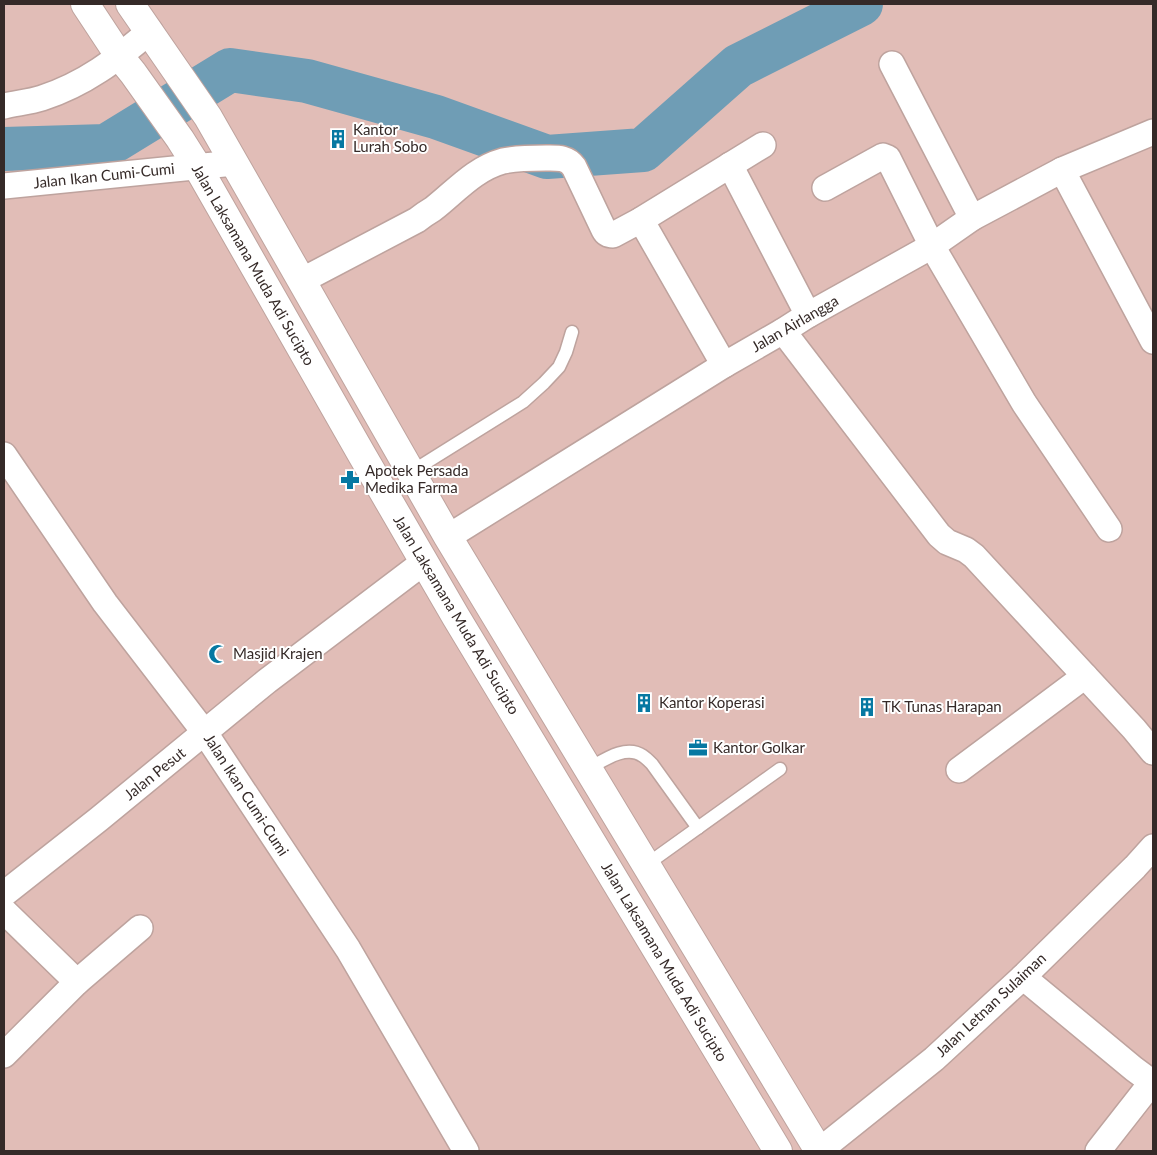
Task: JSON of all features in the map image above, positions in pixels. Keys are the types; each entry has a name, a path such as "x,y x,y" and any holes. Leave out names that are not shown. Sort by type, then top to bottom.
{"main road":[{"name":"Jalan Laksamana Muda Adi Sucipto","path":"85,4 197,166 456,617 778,1151"},
{"path":"130,4 208,117 448,537 819,1151"}],"street":[{"path":"4,106 41,98 126,65 152,35"},
{"path":"892,64 972,218"},
{"name":"Jalan Airlangga","path":"448,537 724,365 808,315 932,246 972,218 1062,170 1153,132"},
{"path":"301,281 417,220 467,180 487,167 505,161 532,158 566,159 571,163 604,230 607,234 613,235 641,220 763,145"},
{"path":"826,188 883,156 889,160 932,246 1024,403 1109,529"},
{"name":"Jalan Ikan Cumi-Cumi","path":"4,186 234,163"},
{"path":"730,165 808,315"},
{"path":"1062,170 1153,341"},
{"path":"641,220 724,365"},
{"path":"783,331 939,535 947,542 966,550 974,556 1153,752"},
{"name":"Jalan Ikan Cumi-Cumi","path":"4,454 105,603 205,733 348,949 466,1151"},
{"name":"Jalan Pesut","path":"4,894 100,819 268,681 424,562"},
{"path":"959,770 1085,676"},
{"name":"Jalan Letnan Sulaiman","path":"819,1151 934,1059 1023,977 1144,873 1153,847"},
{"path":"4,911 77,982"},
{"path":"4,1055 77,982 140,928"},
{"path":"1023,977 1134,1069 1153,1082 1098,1151"}],"lane":[{"path":"411,472 523,402 544,384 558,367 566,352 572,332"},
{"path":"588,769 624,751 642,755 652,764 698,828"},
{"path":"646,865 780,769"}],"shaded area":[{"path":"4,4 1153,4 1153,1151 4,1151"}],"waterway":[{"path":"4,149 106,146 230,70 307,81 436,117 547,157 643,150 738,66 861,4"}],"place":[{"name":"Kantor Lurah Sobo","path":"338,139"},
{"name":"Apotek Persada Medika Farma","path":"350,480"},
{"name":"Masjid Krajen","path":"218,654"},
{"name":"Kantor Koperasi","path":"644,703"},
{"name":"TK Tunas Harapan","path":"867,707"},
{"name":"Kantor Golkar","path":"698,748"}]}
